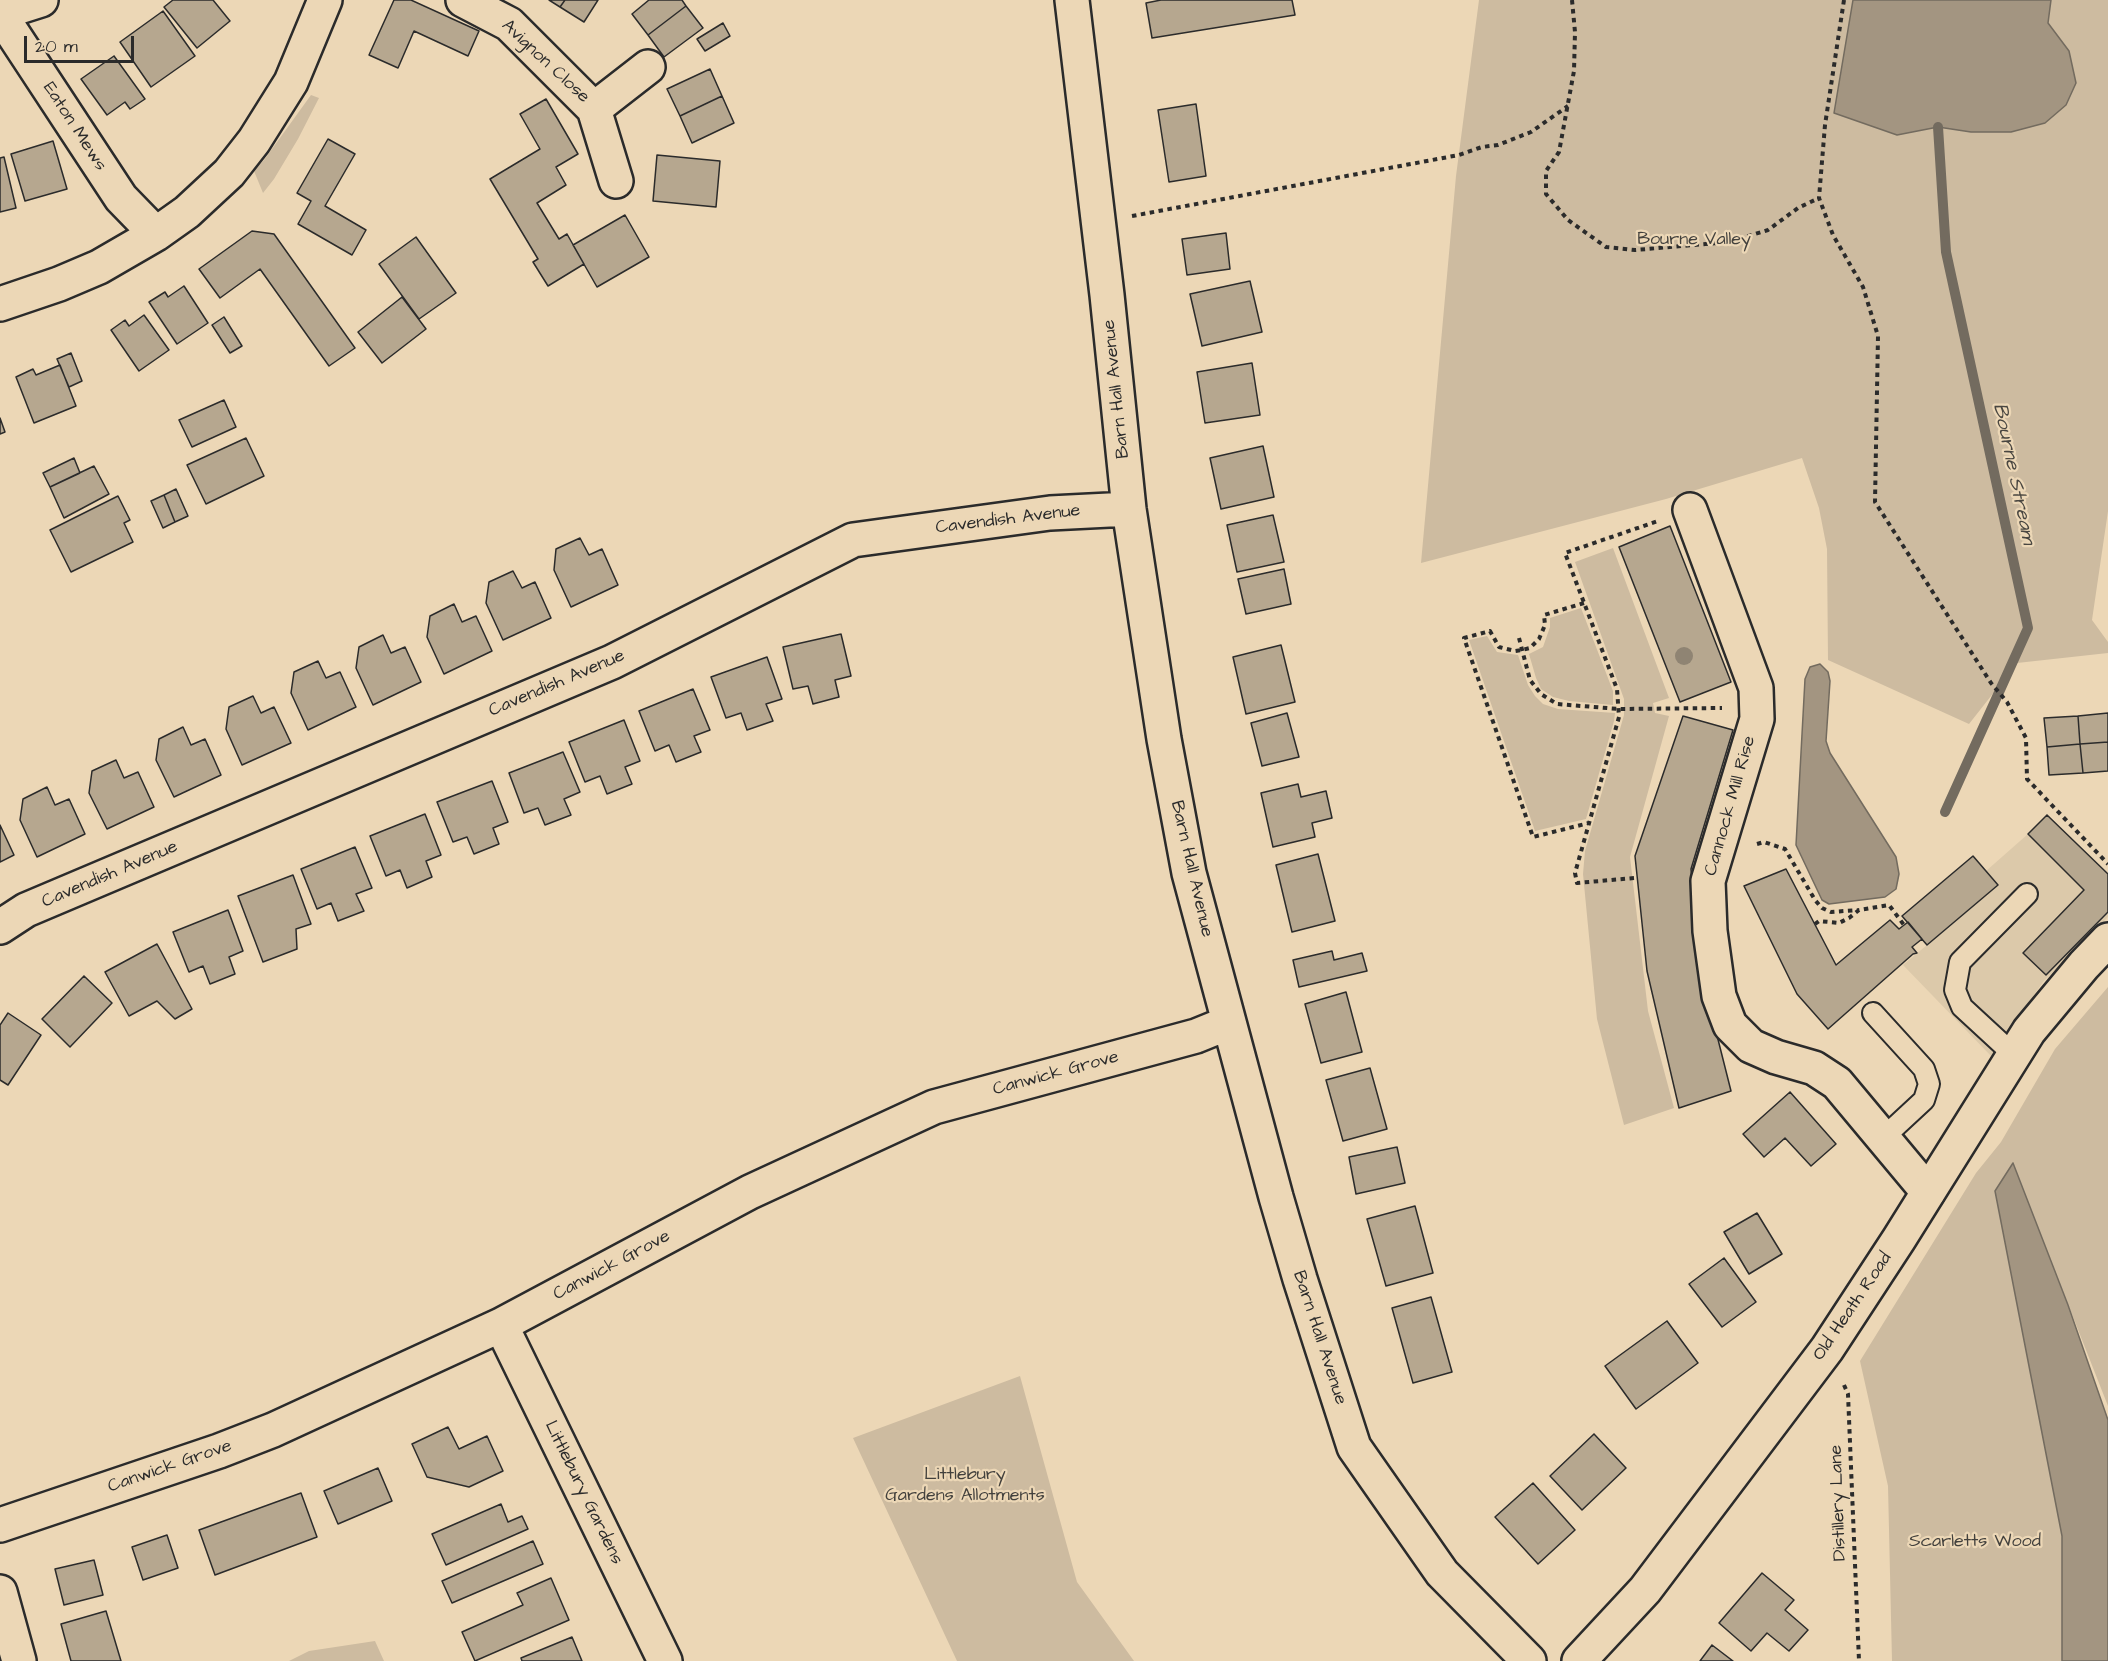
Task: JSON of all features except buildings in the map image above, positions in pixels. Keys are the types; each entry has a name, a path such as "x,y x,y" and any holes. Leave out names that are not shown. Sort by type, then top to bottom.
{"street":[{"name":"Eaton Mews","path":"41,0 0,13 121,198 156,234"},
{"path":"0,304 59,284 99,267 156,234 187,212 221,181 254,141 291,82 325,0"},
{"name":"Avignon Close","path":"463,0 509,24 594,109 616,181"},
{"name":"Barn Hall Avenue","path":"1072,0 1129,508 1164,738 1187,862 1228,1023 1297,1269 1354,1447 1442,1573 1529,1661"},
{"name":"Avignon Close","path":"594,109 648,68"},
{"name":"Cavendish Avenue","path":"0,927 37,906 612,662 853,540 1050,513 1129,508"},
{"name":"Cannock Mill Rise","path":"1690,510 1756,688 1756,719 1708,881 1710,931 1719,996 1730,1025 1751,1046 1776,1057 1814,1068 1837,1083 1928,1192"},
{"name":"Old Heath Road","path":"1579,1661 1645,1590 1827,1349 2014,1055 2036,1023 2108,940"},
{"name":"Canwick Grove","path":"0,1525 273,1430 501,1325 750,1192 934,1107 1185,1039 1228,1023"},
{"name":"Littlebury Gardens","path":"501,1325 665,1661"},
{"path":"0,1592 19,1661"}],"lane":[{"path":"2014,1055 1962,1007 1955,990 1959,962 2026,894"},
{"path":"1873,1013 1923,1069 1929,1084 1924,1100 1883,1138"}],"path":[{"path":"1572,0 1575,32 1574,71 1559,152 1546,171 1546,194 1568,220 1606,247 1635,250 1729,242 1768,230 1798,208 1819,198"},
{"path":"1844,0 1825,125 1819,198 1833,235 1863,287 1878,336 1875,502 1991,683 2007,702 2026,738 2027,779 2108,864"},
{"path":"1098,222 1459,155 1531,132 1568,106"},
{"path":"1634,878 1577,883 1576,863 1617,729 1619,709 1617,689 1565,553 1690,510"},
{"path":"1584,603 1544,615 1545,625 1539,639 1530,648 1522,650 1499,647 1490,631 1464,639 1533,837 1589,822"},
{"path":"1519,638 1530,680 1541,694 1557,704 1619,709 1756,707"},
{"path":"1757,844 1764,842 1785,849 1822,908 1831,912 1889,905 1904,925"},
{"path":"1815,924 1819,921 1839,923 1859,910"},
{"name":"Distillery Lane","path":"1827,1349 1848,1394 1859,1661"}],"shaded area":[{"path":"1853,0 2051,0 2048,23 2069,51 2076,83 2066,105 2045,123 2011,132 1971,132 1938,127 1897,135 1834,113"},
{"path":"1820,664 1828,672 1830,681 1826,741 1830,753 1896,857 1899,874 1896,889 1885,897 1829,904 1822,900 1796,845 1805,679 1810,667"},
{"path":"2047,815 2108,874 2108,917 2043,982 1991,1056 1903,965 1927,945 1902,916 1973,856 1986,871"},
{"path":"2013,1163 2068,1305 2108,1420 2108,1661 2062,1661 2062,1536 1995,1191"}],"green space":[{"name":"Bourne Valley","path":"1479,0 2108,0 2108,511 2092,620 2108,642 2108,653 2017,663 1969,724 1828,660 1827,549 1819,508 1802,458 1666,499 1421,563 1456,176"},
{"path":"311,95 319,98 298,139 263,193 254,171"},
{"path":"1613,548 1669,698 1653,703 1655,713 1669,716 1630,857 1648,1011 1674,1108 1624,1125 1597,1019 1583,874 1585,851 1624,715 1624,699 1575,562"},
{"path":"1581,608 1613,691 1613,705 1569,701 1553,697 1541,689 1536,678 1529,654 1543,647 1550,627 1550,618"},
{"path":"1487,636 1497,652 1518,655 1528,685 1543,704 1558,709 1615,713 1586,819 1535,831 1469,640"},
{"name":"Scarletts Wood","path":"2108,987 2108,1406 2013,1164 1995,1191 2062,1536 2062,1661 1892,1661 1888,1486 1860,1361 1976,1173 2001,1142 2055,1049"},
{"name":"Littlebury Gardens Allotments","path":"1020,1376 1077,1582 1134,1661 957,1661 853,1438"},
{"path":"375,1641 384,1661 289,1661 309,1651"}],"waterway":[{"name":"Bourne Stream","path":"1938,127 1946,252 2028,628 1945,812"}]}
